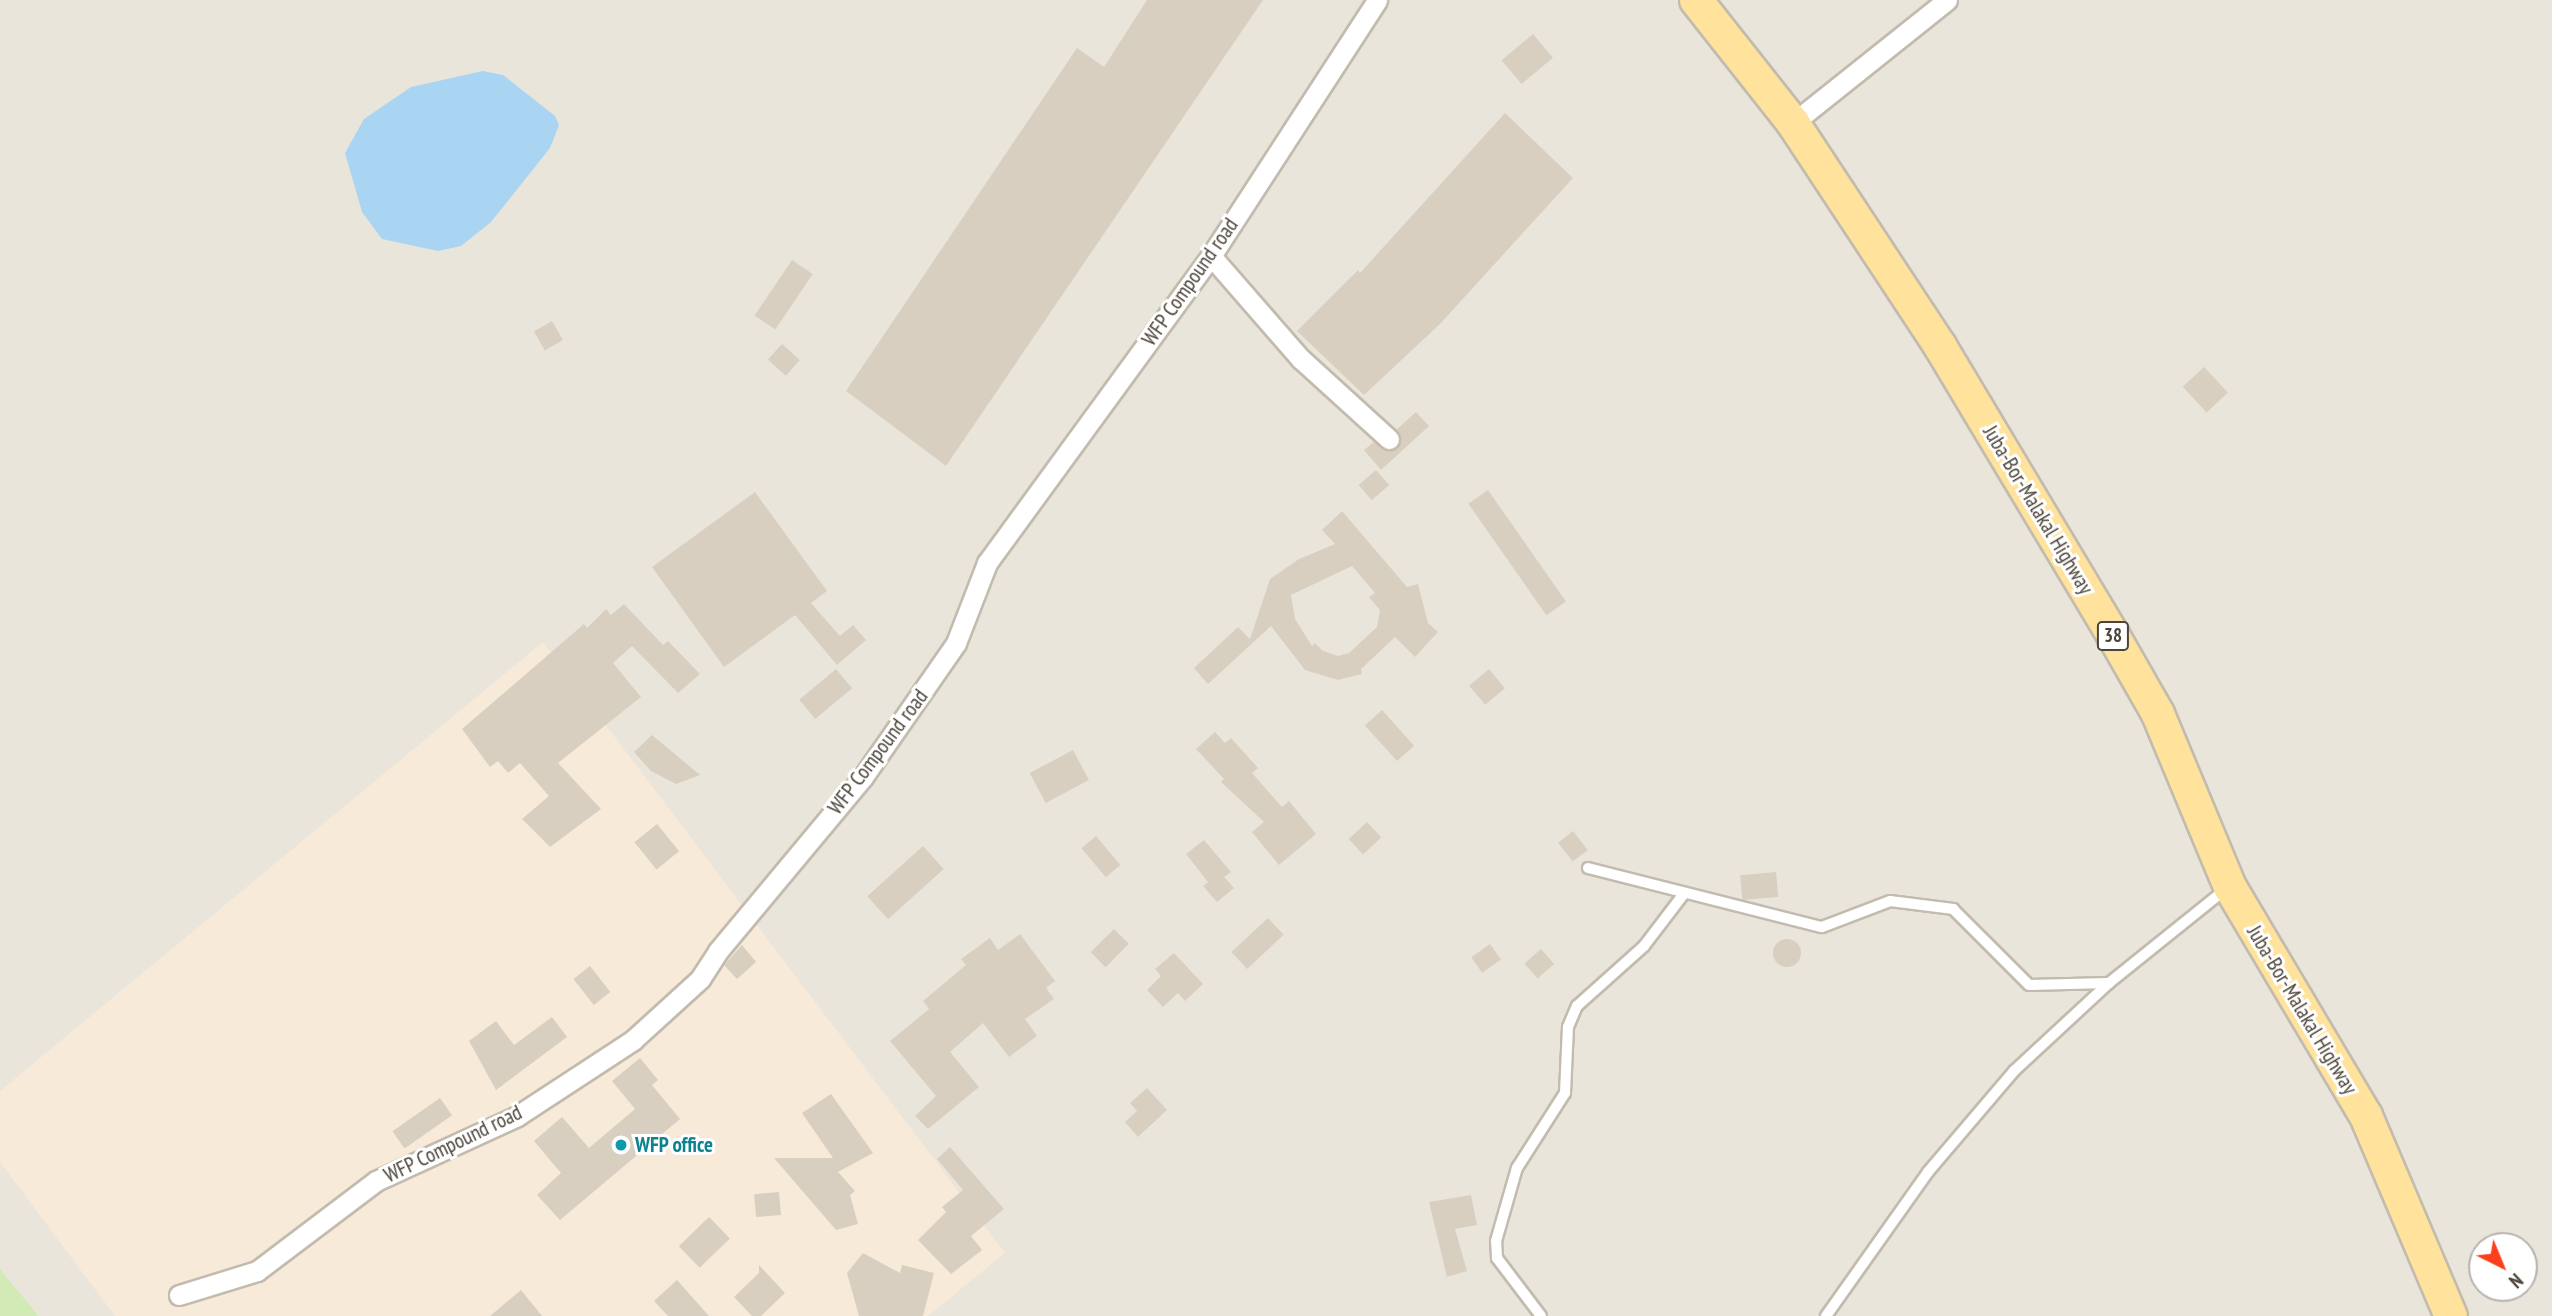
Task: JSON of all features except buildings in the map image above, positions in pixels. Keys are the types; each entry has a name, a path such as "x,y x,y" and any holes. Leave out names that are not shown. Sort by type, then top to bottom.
{"main road":[{"name":"Juba-Bor-Malakal Highway","path":"1696,0 1793,123 1940,346 2158,714 2230,887 2366,1116 2451,1316"}],"street":[{"name":"WFP Compound road","path":"179,1295 257,1271 376,1181 517,1116 632,1040 700,979 718,951 871,766 956,643 987,563 1210,256 1377,0"},
{"path":"1793,123 1947,0"},
{"path":"1210,256 1301,359 1389,439"}],"lane":[{"path":"1588,868 1683,895 1822,927 1890,901 1953,909 2029,985 2109,983"},
{"path":"1826,1316 1945,1152 2014,1071 2109,983 2230,887"},
{"path":"1542,1316 1497,1258 1496,1241 1517,1168 1565,1093 1568,1027 1577,1006 1644,946 1683,895"}],"shaded area":[{"path":"0,0 2552,0 2552,1316 39,1316 0,1269"},
{"path":"543,642 1005,1253 928,1316 115,1316 0,1162 0,1091"}],"green space":[{"path":"0,1269 39,1316 0,1316"}],"water":[{"path":"483,71 503,75 555,116 559,125 550,148 491,222 461,246 438,251 382,239 362,212 345,153 364,119 411,87"}],"place":[{"name":"WFP office","path":"621,1145"}]}
